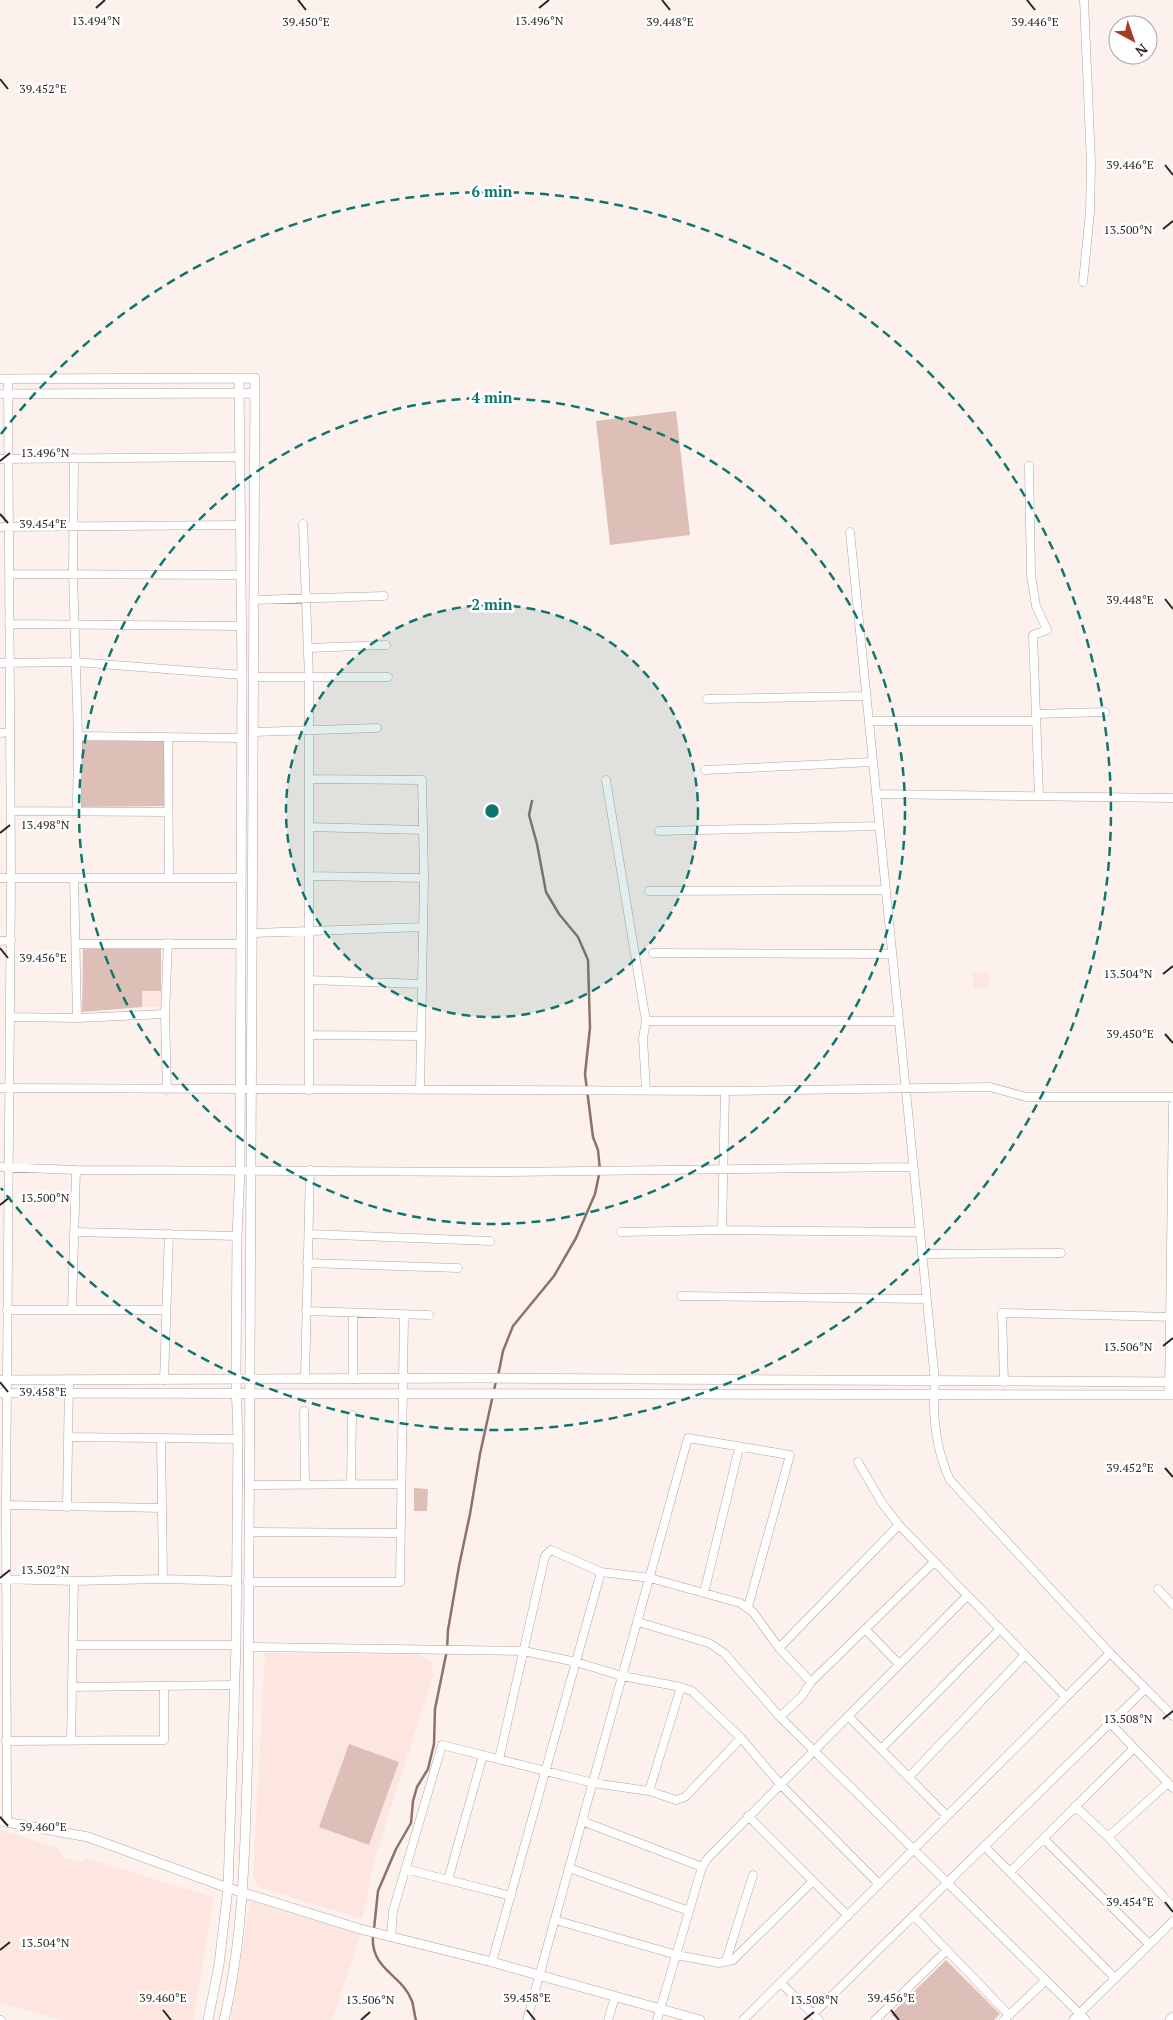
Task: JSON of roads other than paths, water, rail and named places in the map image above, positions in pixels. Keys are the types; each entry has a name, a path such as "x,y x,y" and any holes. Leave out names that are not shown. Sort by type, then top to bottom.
{"street":[{"path":"1083,282 1090,212 1092,163 1084,0"},
{"path":"208,2020 219,1964 228,1888 236,1645 238,1439 236,1380 237,1236 240,1170 240,738 242,675 239,378"},
{"path":"224,2020 235,1968 242,1892 248,1748 255,378 4,379 4,459 9,527 12,878 9,1088 4,1167 4,1232 8,1310 3,1393 6,1505 3,1643 6,1741 3,1822 88,1837 228,1888 242,1892 360,1928 492,1962 700,2020"},
{"path":"4,394 255,392"},
{"path":"4,459 240,457"},
{"path":"74,458 73,575 78,736 77,811"},
{"path":"1029,466 1031,576 1036,606 1046,630 1033,635 1040,796"},
{"path":"303,524 309,678 309,1090"},
{"path":"0,527 241,525"},
{"path":"850,532 920,1232 934,1382 938,1449 950,1480 1110,1653 1173,1716"},
{"path":"9,574 241,576"},
{"path":"254,600 306,600 384,596"},
{"path":"10,624 241,626"},
{"path":"308,648 386,645"},
{"path":"0,663 10,661 75,662 242,675"},
{"path":"254,677 388,678"},
{"path":"707,699 866,696"},
{"path":"869,721 1036,717 1105,712"},
{"path":"253,732 377,728"},
{"path":"0,732 10,732"},
{"path":"78,736 240,738"},
{"path":"168,737 169,878"},
{"path":"705,770 873,762"},
{"path":"309,779 422,780 424,878 420,1090"},
{"path":"606,780 646,1021 644,1038 646,1090"},
{"path":"876,794 1173,798"},
{"path":"11,811 168,812"},
{"path":"309,826 422,830"},
{"path":"660,831 879,826"},
{"path":"309,876 424,878"},
{"path":"0,878 240,878"},
{"path":"74,878 77,1018"},
{"path":"649,892 886,890"},
{"path":"253,933 423,927"},
{"path":"0,940 11,940"},
{"path":"167,1090 165,1014 168,943"},
{"path":"76,944 240,944"},
{"path":"653,953 892,954"},
{"path":"309,980 422,984"},
{"path":"10,1017 77,1018 165,1014"},
{"path":"646,1021 898,1021"},
{"path":"309,1035 421,1036"},
{"path":"0,1088 726,1091 990,1087 1026,1097 1173,1097"},
{"path":"722,1230 726,1091"},
{"path":"3,1393 402,1392 1171,1395 1173,1105"},
{"path":"4,1167 76,1170 502,1172 913,1167"},
{"path":"72,1310 76,1170"},
{"path":"305,1379 310,1170"},
{"path":"621,1232 722,1230 920,1232"},
{"path":"74,1232 237,1236"},
{"path":"164,1380 169,1234"},
{"path":"309,1234 490,1241"},
{"path":"922,1254 1061,1253"},
{"path":"307,1263 458,1268"},
{"path":"681,1296 926,1299"},
{"path":"8,1310 166,1310"},
{"path":"306,1311 429,1315"},
{"path":"352,1379 353,1313"},
{"path":"1004,1382 1002,1313 1171,1317"},
{"path":"248,1582 400,1582 404,1314"},
{"path":"4,1380 480,1378 1171,1382"},
{"path":"67,1507 70,1380"},
{"path":"304,1411 305,1484"},
{"path":"351,1484 352,1415"},
{"path":"68,1437 238,1439"},
{"path":"161,1438 163,1579"},
{"path":"528,2020 688,1438 790,1455 748,1607"},
{"path":"704,1593 739,1448"},
{"path":"858,1462 882,1503 898,1525 1066,1697"},
{"path":"249,1485 401,1484"},
{"path":"6,1505 162,1508"},
{"path":"779,1648 898,1525"},
{"path":"249,1532 400,1533"},
{"path":"499,1759 547,1552 553,1550 600,1572 650,1578 740,1602 748,1607 779,1648 811,1682"},
{"path":"780,1717 802,1696 811,1682 934,1562"},
{"path":"492,1962 600,1572"},
{"path":"4,1579 237,1581"},
{"path":"71,1741 74,1581"},
{"path":"1158,1589 1173,1605"},
{"path":"657,2020 702,1866 714,1850 968,1596"},
{"path":"638,1622 716,1646 724,1653 780,1717 1086,2020"},
{"path":"865,1629 899,1664"},
{"path":"881,1749 1000,1629"},
{"path":"73,1645 236,1645"},
{"path":"249,1647 524,1651 576,1662 622,1676 692,1690 741,1738 780,1784 878,1884"},
{"path":"743,2020 1110,1653"},
{"path":"909,1777 1025,1655"},
{"path":"72,1687 235,1685"},
{"path":"6,1741 164,1740 164,1686"},
{"path":"649,1791 681,1687"},
{"path":"781,1983 816,2017 984,1846 1145,1689"},
{"path":"848,1716 947,1816"},
{"path":"1108,1837 1170,1785 1110,1723"},
{"path":"389,1936 393,1910 442,1745 593,1783 649,1791 681,1800 741,1738"},
{"path":"233,1747 248,1748"},
{"path":"1010,1872 1134,1748"},
{"path":"448,1880 483,1755"},
{"path":"1075,1806 1108,1837 1173,1906"},
{"path":"748,1816 848,1916"},
{"path":"582,1822 702,1866"},
{"path":"1044,1839 1149,1944"},
{"path":"984,1846 1115,1978"},
{"path":"569,1868 689,1911"},
{"path":"405,1869 511,1896"},
{"path":"726,1961 753,1875"},
{"path":"555,1920 677,1955 719,1963 733,1960 812,1882"},
{"path":"914,1916 947,1950 1006,2017 1045,1981"},
{"path":"1073,2020 1173,1921"},
{"path":"875,2020 947,1950"},
{"path":"608,2020 615,1997"},
{"path":"882,2013 888,2020"},
{"path":"1170,2020 1173,2017"}],"waterway":[{"path":"498,1376 503,1351 513,1326 554,1276 576,1238 595,1194 600,1170 598,1150 593,1137 585,1074 590,1028 588,960 578,937 559,914 546,892 537,844 529,815 532,801"},
{"path":"374,1929 378,1891 396,1849 411,1823 413,1801 417,1787 428,1769 434,1744 435,1709 447,1650 448,1630 480,1454 496,1381"},
{"path":"373,1935 373,1947 376,1956 407,1992 412,2001 416,2020"}]}
